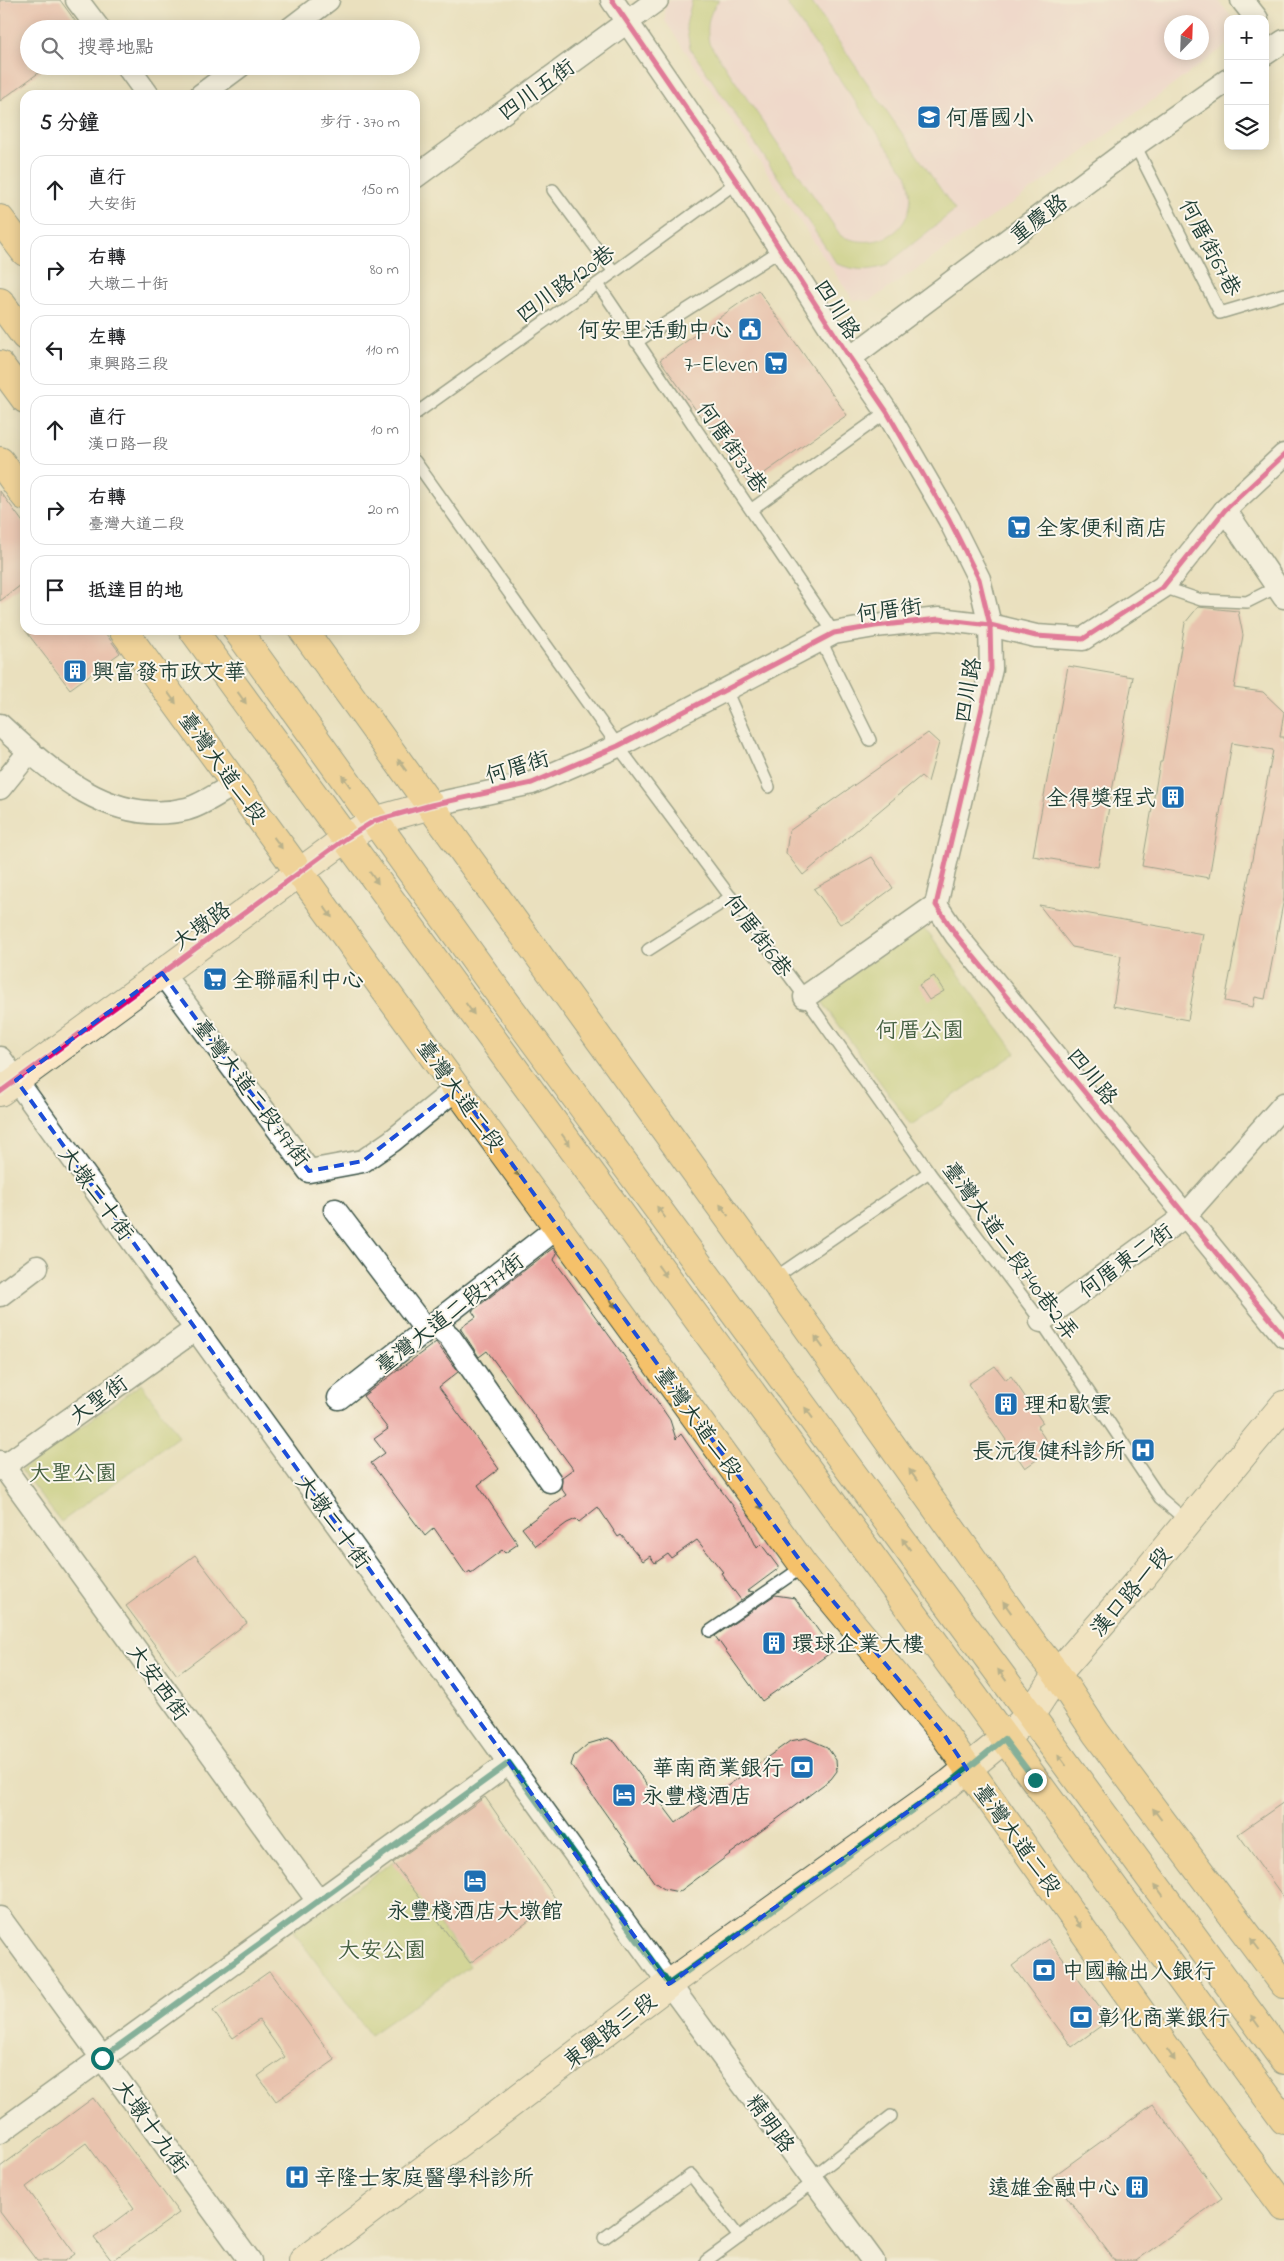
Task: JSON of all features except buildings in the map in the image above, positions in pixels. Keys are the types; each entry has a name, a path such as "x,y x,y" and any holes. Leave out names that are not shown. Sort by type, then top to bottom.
{"main road":[{"path":"0,219 20,245"},
{"path":"0,302 20,329"},
{"path":"0,365 20,392"},
{"path":"3,472 20,491"},
{"name":"臺灣大道二段","path":"127,635 804,1566 943,1732 1193,2086 1284,2207"},
{"path":"197,635 1284,2120"},
{"path":"241,635 490,981 1284,2060"},
{"path":"307,635 431,805 445,829 773,1279 1028,1637 1057,1674 1096,1733 1284,1984"}],"street":[{"path":"77,0 92,20"},
{"name":"四川路","path":"612,0 737,182 887,412 950,519 979,580 990,625 991,669 936,905 956,935 1284,1336"},
{"name":"四川五街","path":"420,174 657,0"},
{"path":"1242,0 1254,15"},
{"path":"300,20 321,2"},
{"path":"134,75 144,90"},
{"path":"208,90 228,75"},
{"name":"重慶路","path":"850,358 1135,145 1224,83"},
{"name":"何厝街","path":"431,805 532,783 618,746 828,637 875,626 940,619 990,625 1036,636 1083,638 1163,587 1225,510 1284,455"},
{"path":"1225,510 1281,592"},
{"path":"0,725 29,752 63,779 92,797 122,808 159,813 189,808 235,784"},
{"path":"0,788 29,752"},
{"name":"大墩路","path":"8,1086 345,839 374,821 431,805"},
{"name":"何厝街6巷","path":"805,997 936,905"},
{"name":"臺灣大道二段797街","path":"162,973 309,1172 363,1161 392,1141 457,1088"},
{"name":"大墩二十街","path":"0,1058 8,1086 196,1329 669,1984"},
{"name":"何厝東二街","path":"1041,1321 1185,1216 1284,1104"},
{"path":"335,1210 430,1327 449,1336 550,1481"},
{"name":"臺灣大道二段777街","path":"339,1398 558,1227"},
{"path":"0,1295 37,1267"},
{"name":"大聖街","path":"1,1466 196,1329"},
{"name":"漢口路一段","path":"968,1768 1031,1714 1057,1674 1188,1522 1284,1405"},
{"name":"大安西街","path":"1,1466 318,1902"},
{"path":"0,2132 509,1763"},
{"name":"東興路三段","path":"303,2261 669,1984 968,1768"},
{"name":"大墩十九街","path":"0,1918 250,2261"},
{"name":"精明路","path":"669,1984 873,2261"}],"lane":[{"name":"何厝街67巷","path":"1135,145 1220,313 1284,294"},
{"name":"四川路120巷","path":"420,410 737,182"},
{"path":"553,190 614,272"},
{"path":"636,342 781,250"},
{"name":"何厝街37巷","path":"598,284 752,509 828,637 870,740"},
{"path":"752,509 887,412"},
{"name":"何厝街6巷","path":"420,468 618,746 805,997"},
{"path":"1163,587 1201,600 1247,602 1281,592"},
{"path":"726,690 769,787"},
{"path":"648,950 731,897"},
{"name":"臺灣大道二段740巷2弄","path":"805,997 929,1172 1041,1321 1160,1498 1188,1522"},
{"path":"773,1279 929,1172"},
{"path":"710,1631 804,1566"},
{"path":"706,2261 814,2182 820,2171 891,2116"},
{"path":"604,2238 691,2175 739,2237"}],"highlighted area":[{"path":"162,973 309,1171 363,1161 457,1088 804,1566 943,1733 967,1769 669,1984 16,1080"}],"shaded area":[{"name":"何厝國小","path":"671,0 1218,0 1230,15 1224,15 1224,47 1209,58 1209,15 1164,15 1164,60 1207,60 1043,182 870,301 853,300 665,21 665,4"}],"green space":[{"path":"692,0 719,0 712,10 709,20 709,43 841,236 857,241 873,241 886,237 897,230 905,219 910,206 910,191 906,174 784,0 810,0 955,210 885,266 861,270 837,264 690,48 686,25"},
{"name":"何厝公園","path":"922,928 929,933 1016,1053 911,1125 818,996"},
{"name":"大聖公園","path":"141,1384 179,1436 61,1522 21,1470"},
{"name":"大安公園","path":"394,1861 470,1966 370,2035 293,1931"}],"cycle path":[{"path":"612,0 737,182 887,412 949,519 979,579 990,625 991,669 936,905 956,935 1284,1336"},
{"path":"0,1092 345,839 374,821 431,805 532,783 618,746 834,633 875,626 939,619 990,625 1036,636 1083,639 1163,587 1225,510 1284,455"}],"place":[{"name":"何厝國小","path":"929,117"},
{"name":"何安里活動中心","path":"750,329"},
{"name":"7-Eleven","path":"776,363"},
{"name":"全家便利商店","path":"1019,527"},
{"name":"興富發市政文華","path":"75,671"},
{"name":"全得獎程式","path":"1173,797"},
{"name":"全聯福利中心","path":"215,979"},
{"name":"理和歇雲","path":"1006,1404"},
{"name":"長沅復健科診所","path":"1143,1450"},
{"name":"環球企業大樓","path":"774,1643"},
{"name":"華南商業銀行","path":"802,1767"},
{"name":"永豐棧酒店","path":"624,1795"},
{"name":"永豐棧酒店大墩館","path":"475,1881"},
{"name":"中國輸出入銀行","path":"1044,1970"},
{"name":"彰化商業銀行","path":"1081,2017"},
{"name":"辛隆士家庭醫學科診所","path":"297,2177"},
{"name":"遠雄金融中心","path":"1137,2187"}],"route":[{"path":"102,2058 509,1763 669,1984 950,1783 1004,1739 1035,1780"}]}
